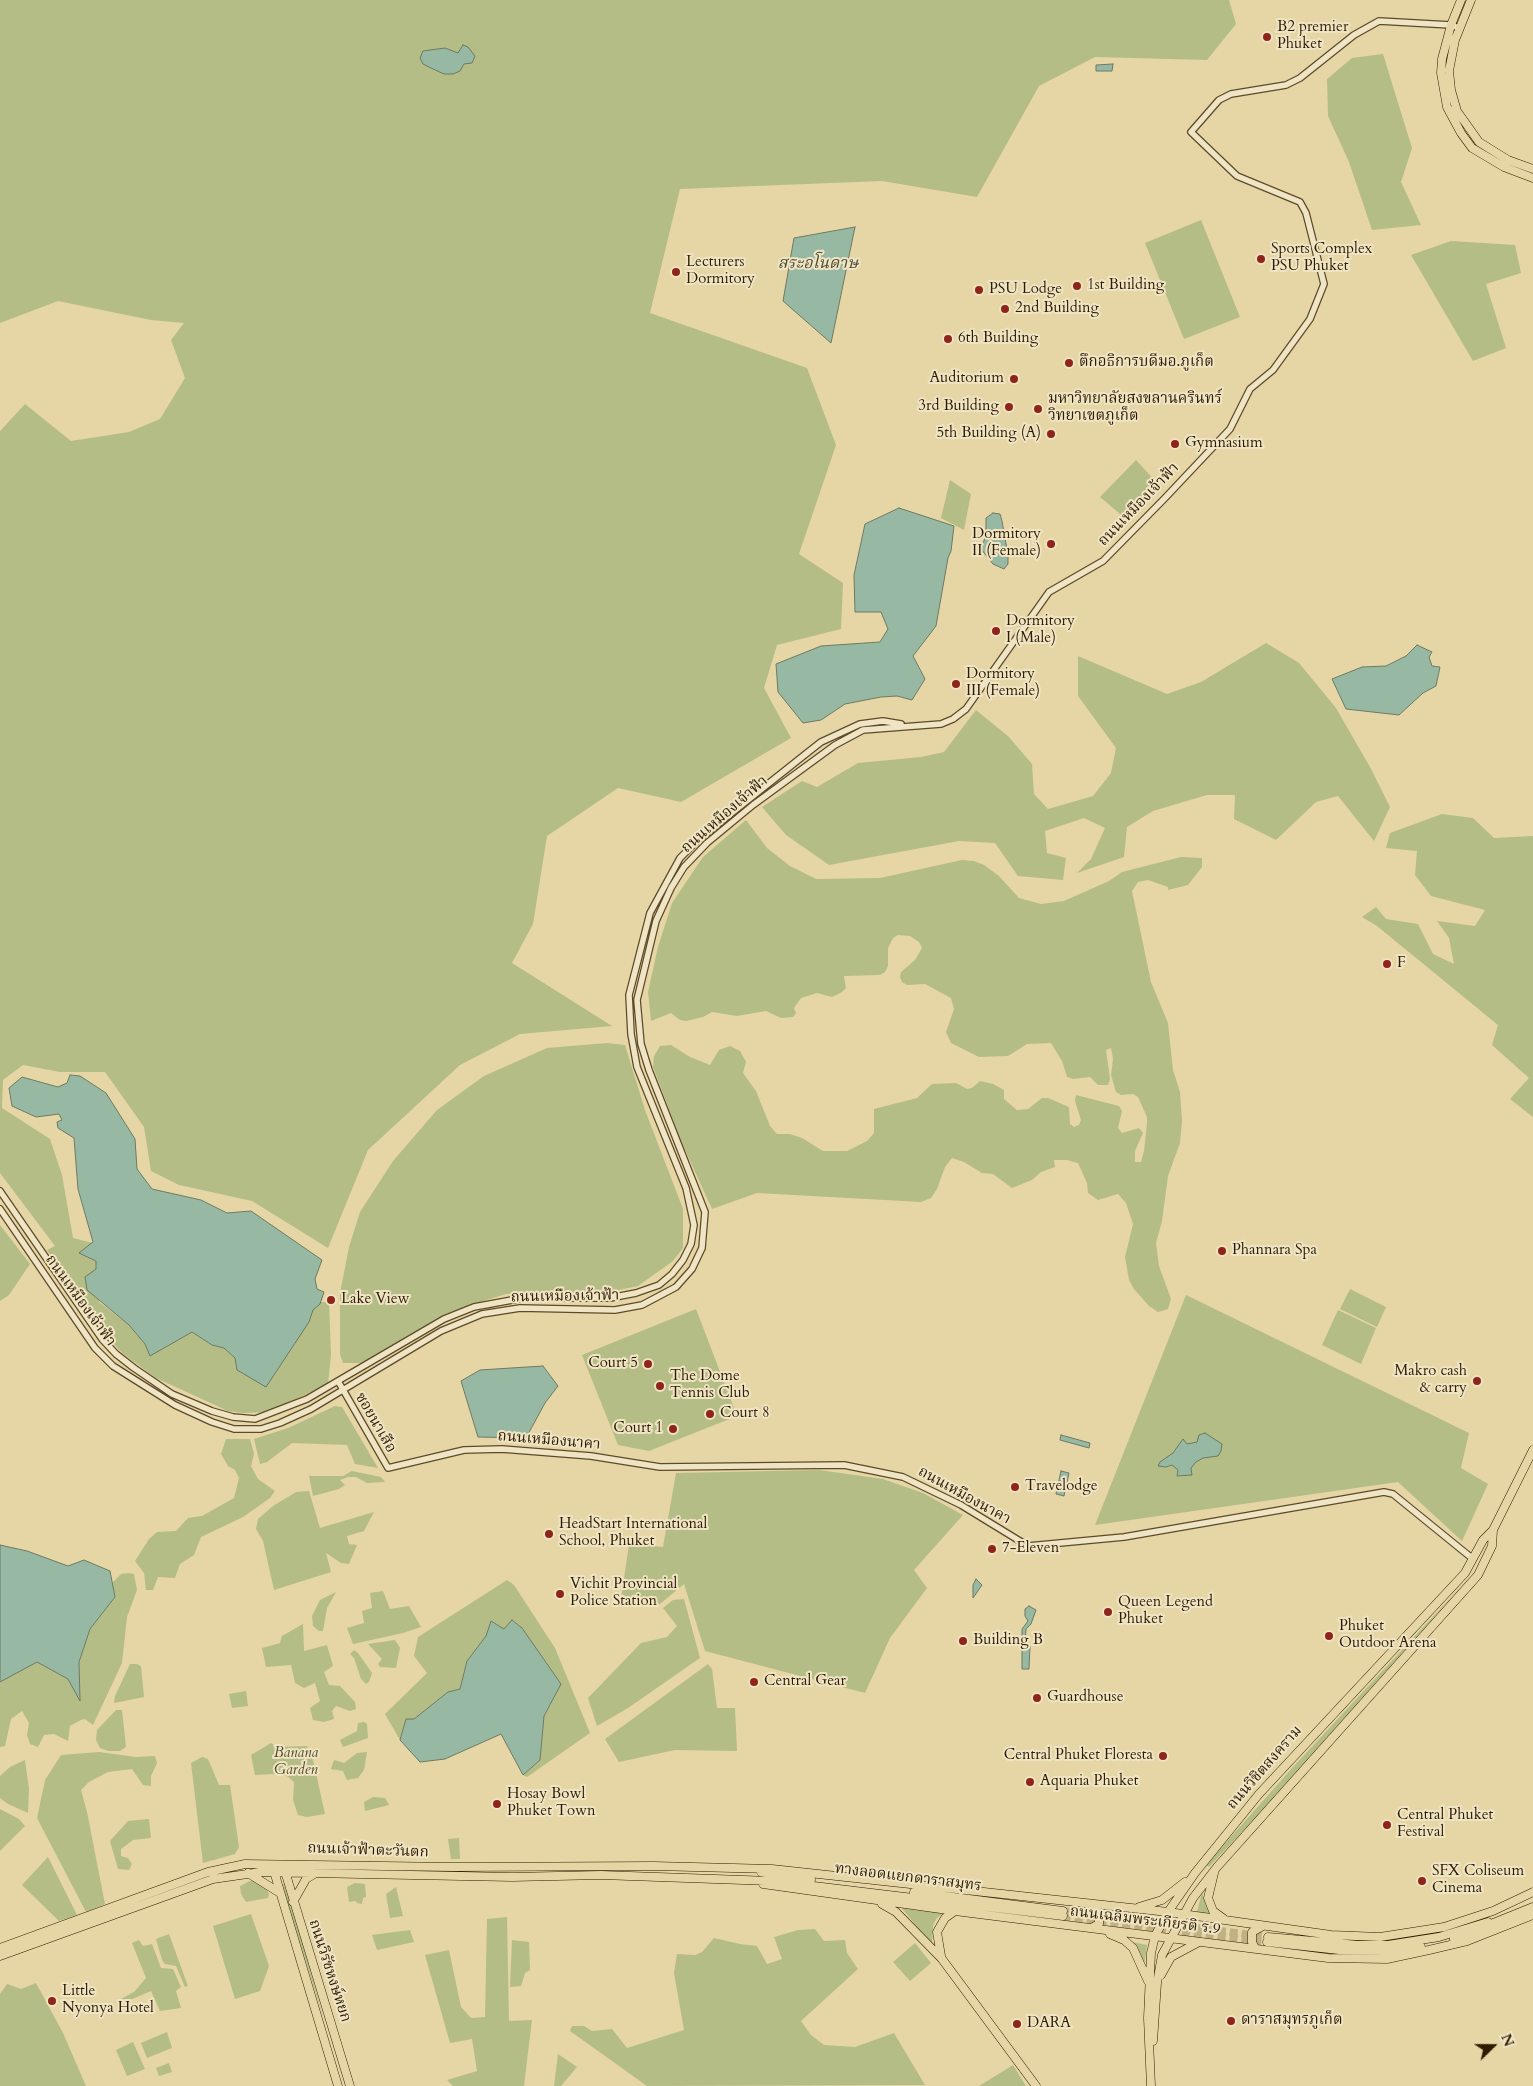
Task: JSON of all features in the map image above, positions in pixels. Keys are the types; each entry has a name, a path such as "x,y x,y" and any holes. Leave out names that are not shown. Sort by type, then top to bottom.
{"main road":[{"path":"1461,0 1441,72 1444,95 1452,119 1472,148 1504,167 1533,178"},
{"path":"1471,0 1455,26 1451,55 1449,71 1451,90 1457,110 1479,142 1508,160 1533,169"},
{"name":"ถนนวิชิตสงคราม","path":"1151,2086 1155,1936 1168,1912 1196,1872 1259,1794 1464,1573 1483,1540 1493,1530 1533,1450"},
{"name":"ถนนวิชิตสงคราม","path":"1153,1983 1170,1938 1207,1878 1342,1725 1470,1586 1478,1576 1492,1546 1493,1530"},
{"name":"ถนนเจ้าฟ้าตะวันตก","path":"0,1948 217,1870 245,1864 453,1867 654,1866 749,1870"},
{"name":"ถนนวิรัชหงษ์หยก","path":"272,1864 338,2086"},
{"name":"ถนนวิรัชหงษ์หยก","path":"282,1864 292,1902 350,2086"},
{"path":"1216,1867 1208,1898 1210,1904 1223,1919 1246,1924"},
{"name":"ถนนเฉลิมพระเกียรติ ร.9","path":"749,1870 772,1869 1124,1909 1168,1912 1331,1935 1380,1937 1444,1927 1493,1911 1533,1892"},
{"name":"ทางลอดแยกดาราสมุทร","path":"749,1870 773,1875 1063,1913 749,1880"},
{"name":"ถนนเจ้าฟ้าตะวันตก","path":"0,1956 213,1879 248,1873 285,1872 520,1877 601,1874 749,1880"},
{"path":"1124,1909 1145,1907 1162,1900 1196,1872 1207,1878"},
{"path":"248,1873 280,1893"},
{"path":"292,1902 306,1879 321,1873"},
{"name":"ถนนเฉลิมพระเกียรติ ร.9","path":"749,1880 774,1886 955,1912 1328,1958 1387,1958 1468,1941 1533,1915"},
{"path":"868,1899 888,1906 942,1959 1036,2086"},
{"path":"1533,1902 1503,1916 1467,1929 1388,1945 1268,1939 1339,1950 1388,1951 1461,1938 1533,1907"},
{"path":"1087,1929 1099,1924 1100,1918 1096,1908 1088,1904"},
{"path":"942,1959 937,1932 945,1918 955,1912"},
{"path":"1255,1948 1252,1942 1252,1932 1263,1926"},
{"path":"1102,1931 1124,1940 1132,1948 1153,1983 1171,1957 1199,1942"},
{"path":"322,2035 333,2031"}],"street":[{"name":"ถนนเหมืองเจ้าฟ้า","path":"0,1209 96,1348 113,1366 175,1405 212,1422 234,1429 261,1429 280,1423 312,1408 441,1331 482,1314 520,1308 615,1310 642,1305 676,1287 692,1269 702,1248 705,1212 649,1070 641,1044 637,1000 656,921 671,888 684,867 708,843 810,761 834,745 863,730 941,724 954,719 966,709 1049,592 1103,561 1230,429 1250,389 1273,370 1310,319 1324,284 1306,214 1300,202 1237,176 1191,132 1218,100 1231,94 1286,85 1300,78 1354,35 1379,21 1455,26"},
{"name":"ถนนเหมืองเจ้าฟ้า","path":"0,1191 102,1339 134,1368 172,1394 212,1411 233,1417 255,1418 308,1399 444,1319 474,1307 523,1298 610,1298 636,1294 659,1285 672,1274 683,1260 691,1244 694,1224 686,1188 637,1067 630,1014 631,987 650,913 680,858 700,838 821,742 860,724 883,721 913,726"},
{"name":"ซอยนาเสือ","path":"338,1381 388,1468"},
{"path":"308,1399 312,1408"},
{"name":"ถนนเหมืองนาคา","path":"388,1468 464,1450 502,1449 591,1456 660,1467 844,1465 903,1477 961,1505 1028,1546 1124,1537 1384,1492 1393,1494 1473,1560"}],"green space":[{"path":"0,0 1229,0 1236,24 1207,60 1095,57 1039,86 977,197 882,181 680,189 650,313 807,368 836,445 799,554 843,583 841,629 777,645 764,688 791,738 681,802 618,788 547,836 533,924 512,963 612,1026 520,1034 460,1065 368,1150 328,1248 252,1201 179,1185 151,1171 144,1127 105,1072 60,1072 23,1065 3,1080 2,1108 50,1139 62,1175 73,1238 93,1243 80,1253 96,1261 99,1302 129,1325 145,1344 150,1355 192,1332 212,1345 224,1348 235,1358 309,1322 313,1310 320,1302 329,1302 331,1355 328,1384 268,1412 243,1413 228,1411 156,1378 122,1353 91,1318 47,1250 55,1246 0,1173 0,431 25,404 71,441 129,432 160,419 185,378 171,340 184,323 151,320 58,301 0,323"},
{"path":"1383,54 1412,148 1401,182 1421,225 1372,230 1349,162 1328,116 1327,79 1352,58"},
{"path":"1201,220 1240,317 1184,339 1145,243"},
{"path":"1451,241 1515,245 1521,273 1486,284 1506,348 1473,361 1411,255"},
{"path":"1136,460 1157,483 1126,519 1100,497"},
{"path":"950,480 971,494 964,530 941,518"},
{"path":"1266,643 1299,663 1336,708 1370,767 1390,807 1374,841 1338,796 1316,802 1276,840 1234,819 1235,795 1207,795 1153,811 1127,827 1124,857 1077,873 1091,859 1105,828 1084,818 1045,831 1047,853 1066,858 1063,880 1018,876 995,843 959,841 829,865 786,835 762,807 802,781 817,787 858,763 921,757 944,752 976,710 1009,737 1032,764 1034,794 1048,809 1093,796 1111,773 1116,748 1078,696 1078,656 1167,694 1201,682"},
{"path":"1442,814 1473,818 1494,838 1533,836 1533,1117 1510,1099 1529,1078 1492,1045 1498,1025 1377,926 1362,917 1376,907 1386,919 1418,924 1433,954 1454,964 1449,938 1437,921 1475,926 1485,910 1431,896 1415,875 1417,851 1386,848 1390,833"},
{"path":"746,820 767,848 790,866 816,879 880,878 962,860 974,861 984,865 999,876 1019,898 1041,904 1064,901 1109,881 1122,872 1181,857 1202,858 1202,867 1188,885 1168,890 1168,887 1148,880 1138,882 1132,891 1151,982 1168,1023 1173,1070 1180,1092 1182,1121 1180,1143 1168,1176 1162,1221 1156,1243 1159,1266 1171,1299 1168,1309 1158,1312 1149,1306 1134,1289 1129,1280 1125,1257 1133,1224 1126,1203 1118,1194 1098,1200 1088,1193 1087,1183 1078,1163 1067,1160 1054,1160 1055,1167 1041,1172 1032,1180 1012,1188 993,1174 982,1173 964,1162 952,1158 945,1167 937,1189 931,1198 921,1202 757,1193 712,1209 681,1141 675,1132 676,1128 653,1067 654,1056 660,1046 671,1045 690,1057 710,1065 719,1050 730,1046 740,1051 746,1062 743,1073 756,1091 770,1126 777,1134 790,1134 802,1138 823,1151 847,1151 867,1141 874,1133 874,1109 917,1098 932,1084 956,1083 967,1089 972,1088 980,1081 993,1084 1004,1090 1004,1099 1017,1110 1028,1109 1042,1098 1048,1098 1069,1107 1070,1124 1074,1127 1079,1125 1081,1120 1075,1101 1076,1095 1119,1106 1122,1111 1118,1128 1122,1133 1139,1128 1143,1133 1135,1151 1135,1162 1141,1162 1147,1123 1147,1117 1138,1097 1133,1094 1121,1095 1116,1092 1111,1075 1113,1059 1111,1048 1106,1050 1110,1079 1108,1085 1098,1085 1090,1077 1073,1079 1067,1077 1062,1061 1051,1043 1027,1044 1008,1056 979,1057 951,1043 946,1032 954,1009 951,998 925,984 907,985 902,982 900,977 901,972 915,960 922,948 919,942 910,936 898,935 893,938 888,948 888,966 885,972 880,975 844,976 846,988 842,992 832,997 817,993 801,998 794,1008 796,1013 793,1017 781,1018 766,1011 737,1016 712,1012 703,1017 686,1021 680,1020 671,1013 651,1021 648,992 658,947 672,903 703,857"},
{"path":"607,1043 625,1045 645,1110 683,1209 683,1248 673,1261 638,1286 614,1291 506,1294 446,1314 364,1363 343,1363 340,1354 340,1293 349,1247 360,1212 393,1161 437,1110 484,1076 547,1048"},
{"path":"0,1225 30,1264 9,1295 0,1301"},
{"path":"1350,1289 1386,1307 1377,1327 1340,1309"},
{"path":"1186,1295 1469,1433 1461,1468 1488,1484 1462,1541 1398,1482 1095,1525"},
{"name":"The Dome Tennis Club","path":"696,1309 737,1416 649,1451 618,1445 582,1355"},
{"path":"1338,1310 1376,1328 1361,1364 1322,1345"},
{"path":"335,1406 342,1407 378,1468 355,1464 347,1445 292,1443 267,1462 260,1464 254,1439 288,1428"},
{"path":"226,1439 250,1439 254,1454 251,1466 258,1479 275,1491 270,1498 243,1517 201,1537 194,1555 180,1564 175,1578 158,1577 153,1590 146,1590 144,1573 135,1561 149,1539 157,1532 176,1531 188,1518 202,1516 234,1498 239,1478 235,1470 228,1466 221,1454"},
{"path":"819,1470 883,1479 923,1493 963,1515 914,1570 927,1588 890,1638 865,1693 705,1651 684,1584 660,1604 620,1606 629,1544 663,1547 676,1473"},
{"path":"352,1471 381,1477 385,1482 367,1483 356,1477 348,1477 340,1480 345,1485 339,1489 313,1496 309,1476 343,1476"},
{"path":"309,1491 320,1528 374,1512 364,1531 347,1536 349,1544 357,1545 349,1564 341,1563 326,1553 331,1572 274,1590 263,1541 256,1529 258,1519 273,1506 296,1492"},
{"path":"121,1574 134,1574 137,1590 127,1617 122,1663 93,1725 85,1719 81,1720 70,1726 68,1741 54,1734 44,1735 38,1747 30,1744 27,1735 29,1723 22,1711 11,1719 5,1746 0,1747 0,1682 37,1662 68,1679 80,1699 79,1662 90,1629 115,1597 112,1583"},
{"path":"507,1580 514,1585 555,1648 590,1733 527,1777 523,1775 540,1760 544,1716 561,1684 522,1628 513,1620 504,1629 491,1621 486,1636 467,1661 460,1689 448,1692 414,1719 406,1719 400,1740 385,1714 427,1673 414,1656 418,1637"},
{"path":"1466,1581 1256,1817 1209,1867 1206,1865 1293,1767"},
{"path":"383,1591 390,1609 409,1606 421,1627 353,1644 347,1628 364,1623 362,1611 372,1608 370,1593"},
{"path":"336,1592 327,1608 323,1631 319,1631 313,1626 312,1616 320,1600"},
{"path":"684,1599 700,1658 628,1708 597,1726 588,1698 641,1643 667,1637 677,1626 663,1608 673,1600"},
{"path":"303,1624 304,1651 327,1645 333,1666 324,1672 329,1685 340,1686 355,1702 356,1709 350,1711 336,1706 332,1711 334,1719 324,1722 313,1720 310,1708 320,1701 315,1683 304,1688 295,1683 291,1665 266,1667 262,1648 280,1643 282,1636"},
{"path":"395,1640 400,1648 396,1668 380,1667 378,1664 382,1659 368,1644"},
{"path":"354,1650 372,1673 369,1682 366,1684 361,1679 354,1658 350,1654"},
{"path":"130,1664 141,1666 144,1697 114,1703 115,1696"},
{"path":"708,1664 712,1669 717,1708 735,1708 737,1751 675,1750 619,1762 605,1739"},
{"path":"246,1691 248,1706 232,1708 229,1694"},
{"path":"116,1710 122,1710 126,1747 120,1751 108,1751 100,1748 96,1740 97,1730"},
{"path":"364,1722 367,1724 368,1738 343,1747 340,1740 357,1731 358,1723"},
{"name":"Banana Garden","path":"271,1743 278,1747 307,1746 313,1760 325,1814 307,1817 298,1815 293,1800 294,1782 287,1776 275,1774 255,1775 251,1755"},
{"path":"99,1752 136,1757 155,1756 157,1763 151,1776 151,1786 143,1785 132,1769 108,1772 89,1782 81,1790 105,1904 86,1912 37,1818 45,1780 61,1755"},
{"path":"367,1752 364,1770 358,1778 347,1780 343,1771 331,1769 334,1760 344,1763 357,1753"},
{"path":"202,1757 208,1759 219,1785 230,1785 239,1847 235,1854 203,1863 191,1763"},
{"path":"25,1760 29,1789 28,1813 8,1804 0,1798 0,1776 10,1767"},
{"path":"373,1797 385,1798 389,1805 365,1811 364,1802"},
{"path":"0,1809 19,1819 25,1826 0,1851"},
{"path":"149,1819 151,1838 133,1840 121,1849 121,1856 128,1858 132,1864 129,1870 118,1869 110,1841 128,1821"},
{"path":"459,1838 460,1859 451,1859 448,1839"},
{"path":"48,1857 77,1915 59,1921 22,1885"},
{"path":"256,1878 266,1888 269,1894 268,1898 246,1902 241,1894 240,1886"},
{"path":"355,1883 365,1884 366,1897 363,1898 362,1904 356,1901 349,1902 347,1887"},
{"path":"283,1884 286,1885 325,2023 286,1898"},
{"path":"396,1887 403,1916 390,1918 386,1894"},
{"path":"1202,1892 1207,1908 1211,1914 1197,1912"},
{"path":"901,1907 943,1913 936,1919 933,1926 932,1946"},
{"path":"251,1914 269,1966 260,1991 235,1999 213,1926"},
{"path":"507,1917 509,2021 532,2020 524,2086 453,2086 447,2080 477,2071 472,2039 450,2043 425,1955 449,1950 461,2007 471,2018 485,2017 487,1919"},
{"path":"815,1929 824,1941 845,1940 847,1953 858,1969 801,2021 811,2035 824,2045 855,2047 894,2033 925,2085 647,2086 570,2031 572,2026 584,2026 592,2031 612,2029 627,2048 684,2030 674,1973 677,1954 695,1955 702,1952 714,1938 757,1946 767,1964 782,1959 774,1937 798,1930"},
{"path":"410,1930 414,1942 377,1950 372,1935"},
{"path":"169,1934 188,1986 185,1987 176,1966 165,1964 162,1960 156,1939"},
{"path":"139,1940 143,1946 152,1944 161,1968 173,1969 181,1987 176,1991 181,2008 160,2011 151,1991 123,2003 121,1999 134,1992 146,1978 132,1943"},
{"path":"512,1940 529,1942 530,1970 525,1973 521,1986 510,1987"},
{"path":"1127,1941 1147,1945 1144,1966 1136,1948"},
{"path":"915,1943 931,1963 910,1981 893,1962"},
{"path":"36,1983 63,2033 86,2086 0,2086 0,1994 7,1984 21,1989"},
{"path":"167,2032 172,2048 147,2058 141,2043"},
{"path":"133,2042 145,2069 127,2076 116,2050"},
{"path":"558,2054 577,2067 561,2086 554,2086"},
{"path":"169,2063 172,2072 159,2076 156,2068"},
{"path":"1013,2065 1026,2086 979,2086"}],"water":[{"path":"463,45 468,47 475,56 472,63 464,64 460,71 453,74 444,74 431,68 423,64 420,58 423,51 445,48 458,53"},
{"path":"1113,64 1112,71 1096,71 1096,65"},
{"name":"สระอโนดาษ","path":"855,227 831,343 783,301 794,238"},
{"path":"899,508 954,526 936,626 913,656 925,679 912,700 897,696 845,704 821,720 803,723 778,692 776,664 821,646 880,642 888,629 881,612 855,612 854,575 865,524"},
{"path":"993,513 1000,514 1002,521 1008,555 1008,564 1004,569 993,564 981,549 986,535 986,518"},
{"path":"1417,645 1432,652 1429,657 1432,666 1440,667 1436,686 1423,693 1399,715 1346,709 1332,679 1362,667 1386,666 1406,656"},
{"path":"70,1075 80,1076 106,1093 135,1139 137,1169 152,1189 201,1200 227,1213 251,1211 322,1260 315,1279 317,1289 324,1292 320,1304 313,1310 309,1322 266,1387 237,1370 235,1358 224,1348 212,1345 192,1332 150,1356 145,1344 129,1325 87,1290 85,1277 96,1269 96,1261 79,1253 93,1242 78,1189 74,1138 58,1128 57,1122 62,1120 59,1114 36,1117 12,1106 9,1088 22,1077 58,1087 67,1083"},
{"path":"543,1366 558,1386 545,1403 526,1438 478,1437 461,1381 480,1370"},
{"path":"1205,1433 1222,1444 1221,1451 1218,1456 1203,1458 1196,1462 1191,1468 1192,1475 1177,1476 1178,1470 1172,1465 1166,1467 1158,1466 1160,1462 1173,1453 1183,1439 1187,1444 1197,1442 1199,1435"},
{"path":"1061,1435 1090,1443 1089,1448 1060,1440"},
{"path":"1061,1471 1069,1473 1064,1496 1056,1494"},
{"path":"0,1545 27,1551 68,1566 84,1560 110,1571 115,1597 90,1629 79,1662 80,1701 68,1679 37,1662 0,1682"},
{"path":"976,1579 982,1585 973,1598 973,1585"},
{"path":"1029,1606 1036,1610 1031,1624 1026,1629 1025,1644 1030,1646 1029,1669 1022,1669 1022,1629 1028,1621 1025,1616 1025,1609"},
{"path":"512,1620 522,1628 561,1684 544,1716 540,1760 523,1775 501,1734 445,1759 420,1762 400,1740 406,1719 414,1719 448,1692 460,1689 467,1661 486,1636 491,1621 504,1629"}],"tunnel":[{"path":"1063,1911 1268,1937"},
{"path":"1063,1916 1267,1942"}],"place":[{"name":"B2 premier Phuket","path":"1267,37"},
{"name":"Sports Complex PSU Phuket","path":"1261,259"},
{"name":"Lecturers Dormitory","path":"676,272"},
{"name":"1st Building","path":"1077,286"},
{"name":"PSU Lodge","path":"979,290"},
{"name":"2nd Building","path":"1005,309"},
{"name":"6th Building","path":"948,339"},
{"name":"ตึกอธิการบดีมอ.ภูเก็ต","path":"1069,363"},
{"name":"Auditorium","path":"1014,379"},
{"name":"3rd Building","path":"1009,407"},
{"name":"มหาวิทยาลัยสงขลานครินทร์ วิทยาเขตภูเก็ต","path":"1038,409"},
{"name":"5th Building (A)","path":"1051,434"},
{"name":"Gymnasium","path":"1175,444"},
{"name":"Dormitory II (Female)","path":"1051,544"},
{"name":"Dormitory I (Male)","path":"996,631"},
{"name":"Dormitory III (Female)","path":"956,684"},
{"name":"F","path":"1387,964"},
{"name":"Phannara Spa","path":"1222,1251"},
{"name":"Lake View","path":"331,1300"},
{"name":"Court 5","path":"648,1364"},
{"name":"Makro cash & carry","path":"1477,1381"},
{"name":"The Dome Tennis Club","path":"660,1386"},
{"name":"Court 8","path":"710,1414"},
{"name":"Court 1","path":"673,1429"},
{"name":"Travelodge","path":"1015,1487"},
{"name":"HeadStart International School, Phuket","path":"549,1534"},
{"name":"7-Eleven","path":"992,1549"},
{"name":"Vichit Provincial Police Station","path":"560,1594"},
{"name":"Queen Legend Phuket","path":"1108,1612"},
{"name":"Phuket Outdoor Arena","path":"1329,1636"},
{"name":"Building B","path":"963,1641"},
{"name":"Central Gear","path":"754,1682"},
{"name":"Guardhouse","path":"1037,1698"},
{"name":"Central Phuket Floresta","path":"1163,1756"},
{"name":"Aquaria Phuket","path":"1030,1782"},
{"name":"Hosay Bowl Phuket Town","path":"497,1804"},
{"name":"Central Phuket Festival","path":"1387,1825"},
{"name":"SFX Coliseum Cinema","path":"1422,1881"},
{"name":"Little Nyonya Hotel","path":"52,2001"},
{"name":"ดาราสมุทรภูเก็ต","path":"1231,2021"},
{"name":"DARA","path":"1017,2024"}]}
